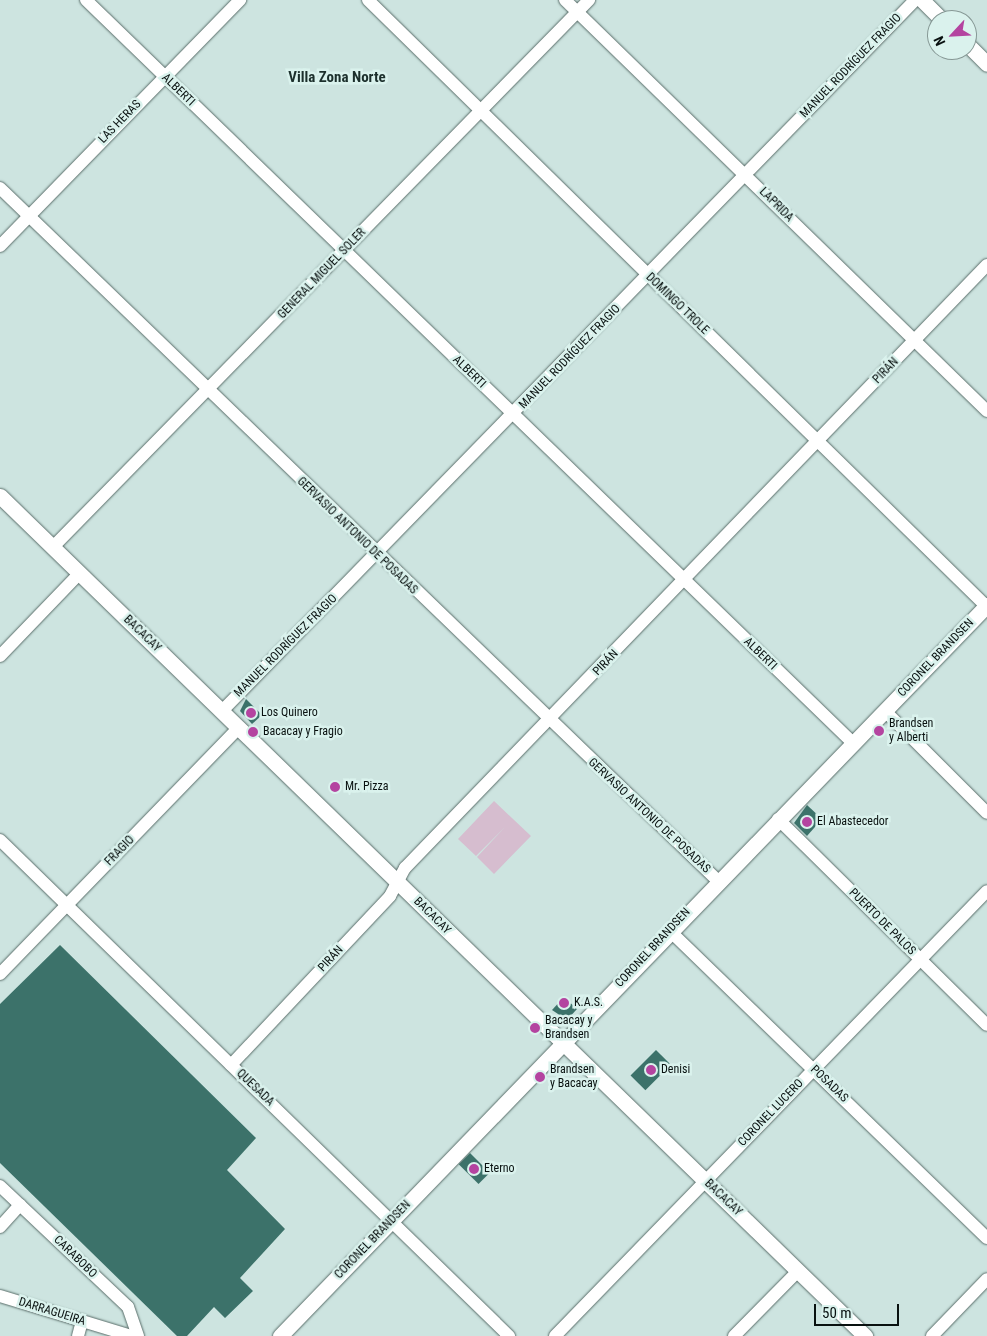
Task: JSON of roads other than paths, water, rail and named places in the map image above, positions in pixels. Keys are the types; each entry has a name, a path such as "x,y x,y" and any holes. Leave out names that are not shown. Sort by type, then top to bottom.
{"street":[{"name":"ALBERTI","path":"86,0 513,416 853,743"},
{"name":"LAS HERAS","path":"0,246 240,0"},
{"name":"DOMINGO TROLE","path":"368,0 987,606"},
{"name":"LAPRIDA","path":"565,0 746,175 914,342 987,411"},
{"name":"GENERAL MIGUEL SOLER","path":"53,547 589,0"},
{"name":"MANUEL RODRÍGUEZ FRAGIO","path":"222,711 513,416 915,0"},
{"path":"922,0 932,10"},
{"path":"977,54 987,64"},
{"name":"GERVASIO ANTONIO DE POSADAS","path":"0,188 548,722 718,880"},
{"name":"PIRÁN","path":"231,1065 398,882 405,868 685,582 987,265"},
{"name":"BACACAY","path":"0,496 865,1336"},
{"path":"0,656 80,573"},
{"name":"CORONEL BRANDSEN","path":"280,1336 718,880 987,606"},
{"path":"885,712 987,813"},
{"name":"FRAGIO","path":"0,974 239,728"},
{"name":"PUERTO DE PALOS","path":"778,819 987,1025"},
{"name":"QUESADA","path":"0,840 510,1336"},
{"name":"CORONEL LUCERO","path":"555,1336 987,891"},
{"name":"POSADAS","path":"670,931 987,1238"},
{"name":"CARABOBO","path":"0,1186 128,1307 138,1336"},
{"path":"0,1227 20,1204"},
{"path":"734,1336 798,1271"},
{"path":"932,1336 987,1279"},
{"name":"DARRAGUEIRA","path":"0,1296 132,1336"},
{"path":"78,1336 82,1321"}],"place":[{"name":"Los Quinero","path":"251,713"},
{"name":"Brandsen y Alberti","path":"879,731"},
{"name":"Bacacay y Fragio","path":"253,732"},
{"name":"Mr. Pizza","path":"335,787"},
{"name":"El Abastecedor","path":"807,822"},
{"name":"K.A.S.","path":"564,1003"},
{"name":"Bacacay y Brandsen","path":"535,1028"},
{"name":"Denisi","path":"651,1070"},
{"name":"Brandsen y Bacacay","path":"540,1077"},
{"name":"Eterno","path":"474,1169"}],"district":[{"name":"Villa Zona Norte","path":"337,78"}]}
